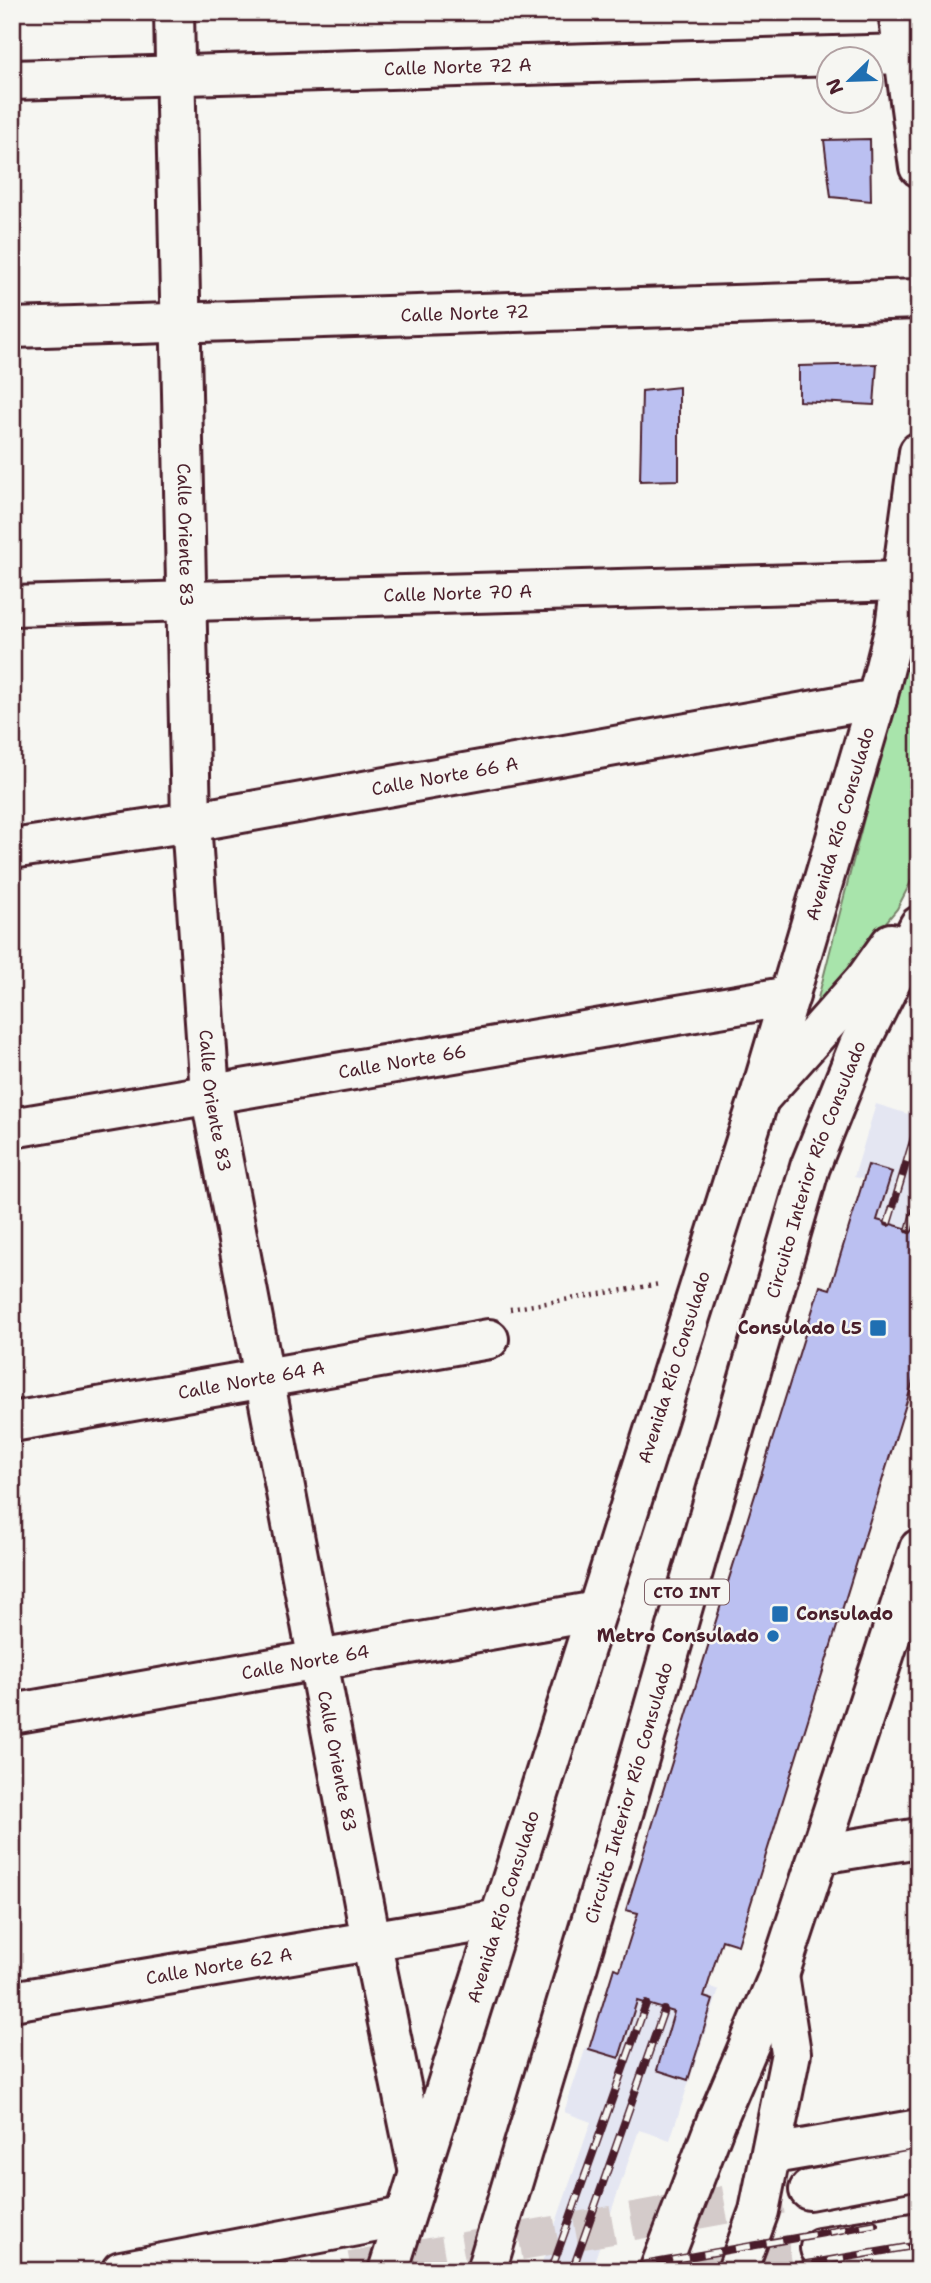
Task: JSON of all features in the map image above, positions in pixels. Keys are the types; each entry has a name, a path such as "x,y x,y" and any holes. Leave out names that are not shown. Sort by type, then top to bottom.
{"main road":[{"name":"Calle Oriente 83","path":"174,12 191,822 211,1093 320,1660 370,1940 419,2173"},
{"path":"898,12 919,167"},
{"name":"Calle Norte 72 A","path":"12,80 904,54"},
{"name":"Calle Norte 72","path":"12,328 919,299"},
{"name":"Avenida Río Consulado","path":"388,2271 759,1098 877,699 903,582 919,452"},
{"name":"Calle Norte 70 A","path":"12,606 903,582"},
{"name":"Calle Norte 66 A","path":"12,849 191,822 877,699"},
{"path":"759,1098 864,981 919,904"},
{"name":"Circuito Interior Río Consulado","path":"486,2271 609,1863 810,1167 859,1045 919,926"},
{"name":"Calle Norte 66","path":"12,1128 790,996"},
{"name":"Calle Norte 64 A","path":"12,1422 489,1339"},
{"path":"659,2271 716,2122 779,1975 919,1549"},
{"name":"Calle Norte 64","path":"12,1714 597,1611"},
{"path":"820,1854 919,1838"},
{"name":"Calle Norte 62 A","path":"12,2001 500,1919"},
{"path":"737,2271 759,2211 773,2154 791,2053 779,1975"},
{"path":"773,2154 919,2129"},
{"path":"808,2190 919,2169"},
{"path":"121,2271 404,2217"},
{"path":"820,2248 919,2232"},
{"path":"851,2271 919,2259"}],"path":[{"path":"489,1339 500,1311 703,1277"}],"shaded area":[{"path":"919,1076 919,1232 877,1220 892,1172 868,1165 863,1179 854,1177 876,1104 908,1114"},
{"path":"707,1986 719,1990 670,2140 639,2130 591,2271 539,2271 591,2122 564,2112 586,2047 619,2057 637,2001 674,2012 657,2069 687,2080 712,2000 704,1997"}],"green space":[{"path":"919,604 919,866 897,909 816,1006"}],"building":[{"path":"870,139 871,201 831,197 824,140"},
{"path":"877,364 874,405 799,401 799,366"},
{"path":"679,387 679,480 640,481 642,391"},
{"name":"Metro Consulado","path":"868,1165 892,1172 877,1220 919,1232 919,1362 738,1945 722,1940 704,1997 713,2000 688,2080 657,2070 674,2012 637,2001 619,2058 589,2049 614,1968 620,1970 638,1913 626,1910 820,1286 830,1289"}],"tunnel":[{"path":"351,2271 809,2190"},
{"path":"697,2271 820,2248"}],"railway":[{"path":"888,1223 919,1121"},
{"path":"909,1230 919,1196"},
{"path":"551,2271 646,2004"},
{"path":"572,2271 664,2010"},
{"path":"609,2271 875,2224"},
{"path":"765,2271 919,2245"}],"place":[{"name":"Consulado L5","path":"878,1328"},
{"name":"Consulado","path":"780,1614"},
{"name":"Metro Consulado","path":"773,1636"}]}
